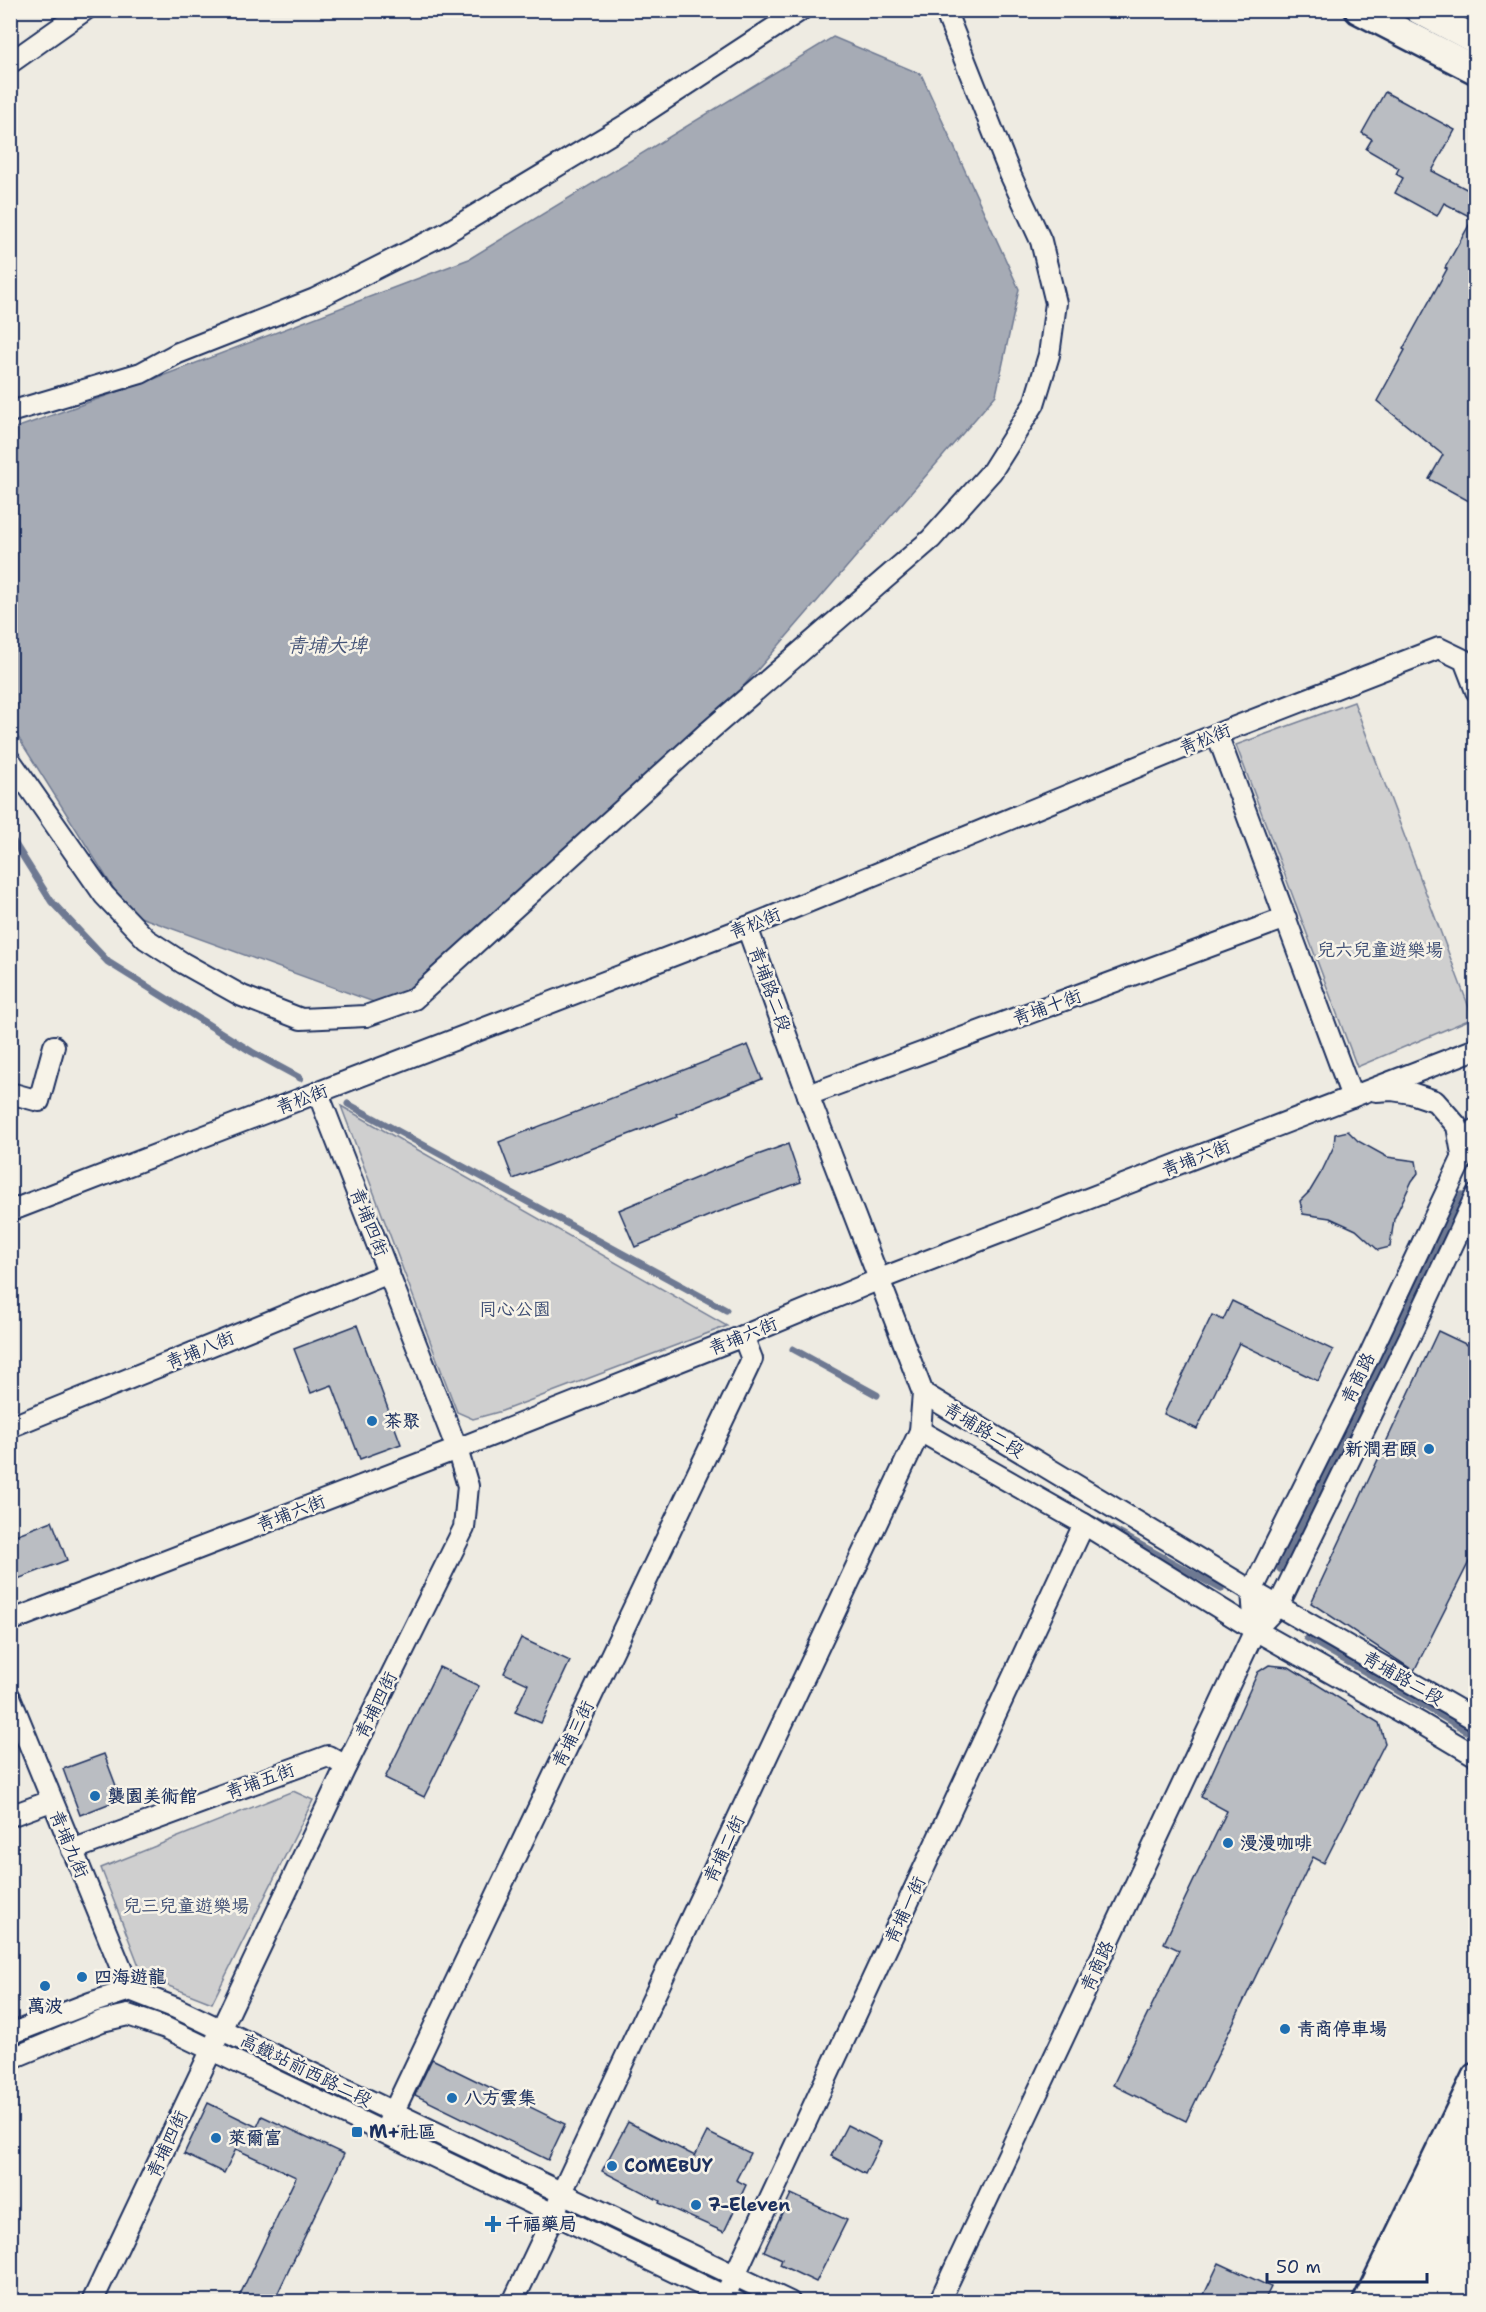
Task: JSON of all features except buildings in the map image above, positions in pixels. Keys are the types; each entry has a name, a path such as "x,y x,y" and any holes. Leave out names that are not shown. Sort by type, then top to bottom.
{"main road":[{"path":"1396,2301 1476,2139"},
{"path":"1427,2301 1476,2202"}],"street":[{"path":"10,63 85,10"},
{"path":"10,412 141,373 178,353 315,299 444,234 624,126 801,10"},
{"path":"10,760 104,895 146,939 183,963 242,996 301,1019 366,1016 414,999 708,731 931,539 992,471 1034,404 1049,355 1056,303 1041,242 1010,174 945,10"},
{"path":"1359,10 1476,70"},
{"path":"1419,10 1476,40"},
{"name":"青松街","path":"10,1211 747,927 1217,734 1439,648 1464,660 1476,691"},
{"path":"1217,734 1286,918 1360,1094 1392,1090 1411,1093 1434,1101 1457,1126 1462,1154"},
{"name":"青埔十街","path":"808,1095 1286,918"},
{"name":"青埔路二段","path":"747,927 808,1095 923,1393 1252,1591 1476,1720"},
{"path":"10,1093 39,1101 54,1046"},
{"name":"青埔六街","path":"10,1621 457,1449 880,1280 1476,1049"},
{"name":"青埔四街","path":"92,2301 346,1766 464,1528 468,1486 457,1449 318,1093"},
{"name":"青商路","path":"1254,1630 1252,1591 1369,1356 1462,1154 1476,1129"},
{"name":"青商路","path":"939,2301 1254,1630 1278,1606 1476,1195"},
{"name":"青埔八街","path":"10,1427 389,1273"},
{"name":"青埔三街","path":"384,2132 752,1359 743,1336"},
{"name":"青埔二街","path":"513,2301 555,2213 562,2192 921,1431 923,1393"},
{"name":"青埔路二段","path":"921,1431 1084,1524 1254,1630 1476,1756"},
{"name":"青埔一街","path":"731,2298 734,2275 1084,1524"},
{"name":"青埔九街","path":"10,1697 130,1990"},
{"name":"青埔五街","path":"72,1850 328,1756 346,1766"},
{"path":"10,1816 51,1801"},
{"path":"10,2034 130,1990"},
{"name":"高鐵站前西路二段","path":"130,1990 177,2008 790,2301"},
{"name":"高鐵站前西路二段","path":"10,2059 102,2021 128,2015 166,2028 731,2298"},
{"path":"1367,2301 1476,2078"},
{"path":"1458,2301 1476,2264"}],"green space":[{"name":"兒六兒童遊樂場","path":"1354,702 1473,1018 1357,1067 1236,745"},
{"name":"同心公園","path":"341,1106 727,1326 502,1411 473,1419 457,1412"},
{"name":"兒三兒童遊樂場","path":"293,1791 313,1800 212,2003 143,1976 101,1868"}],"water":[{"name":"青埔大埤","path":"833,37 921,74 1019,289 996,395 734,697 390,1008 129,913 11,726 10,430 154,379 469,259"}],"waterway":[{"path":"10,836 51,901 108,962 252,1052 300,1078"},
{"path":"348,1104 726,1310"},
{"path":"1280,1569 1462,1195"},
{"path":"793,1349 877,1395"},
{"path":"1093,1519 1221,1589"},
{"path":"1307,1638 1476,1736"}],"place":[{"name":"茶聚","path":"372,1421"},
{"name":"新潤君頤","path":"1429,1449"},
{"name":"襲園美術館","path":"95,1796"},
{"name":"漫漫咖啡","path":"1228,1843"},
{"name":"四海遊龍","path":"82,1977"},
{"name":"萬波","path":"45,1986"},
{"name":"青商停車場","path":"1285,2029"},
{"name":"八方雲集","path":"452,2098"},
{"name":"M+社區","path":"357,2132"},
{"name":"萊爾富","path":"216,2138"},
{"name":"COMEBUY","path":"612,2166"},
{"name":"7-Eleven","path":"696,2205"},
{"name":"千福藥局","path":"493,2224"}]}
